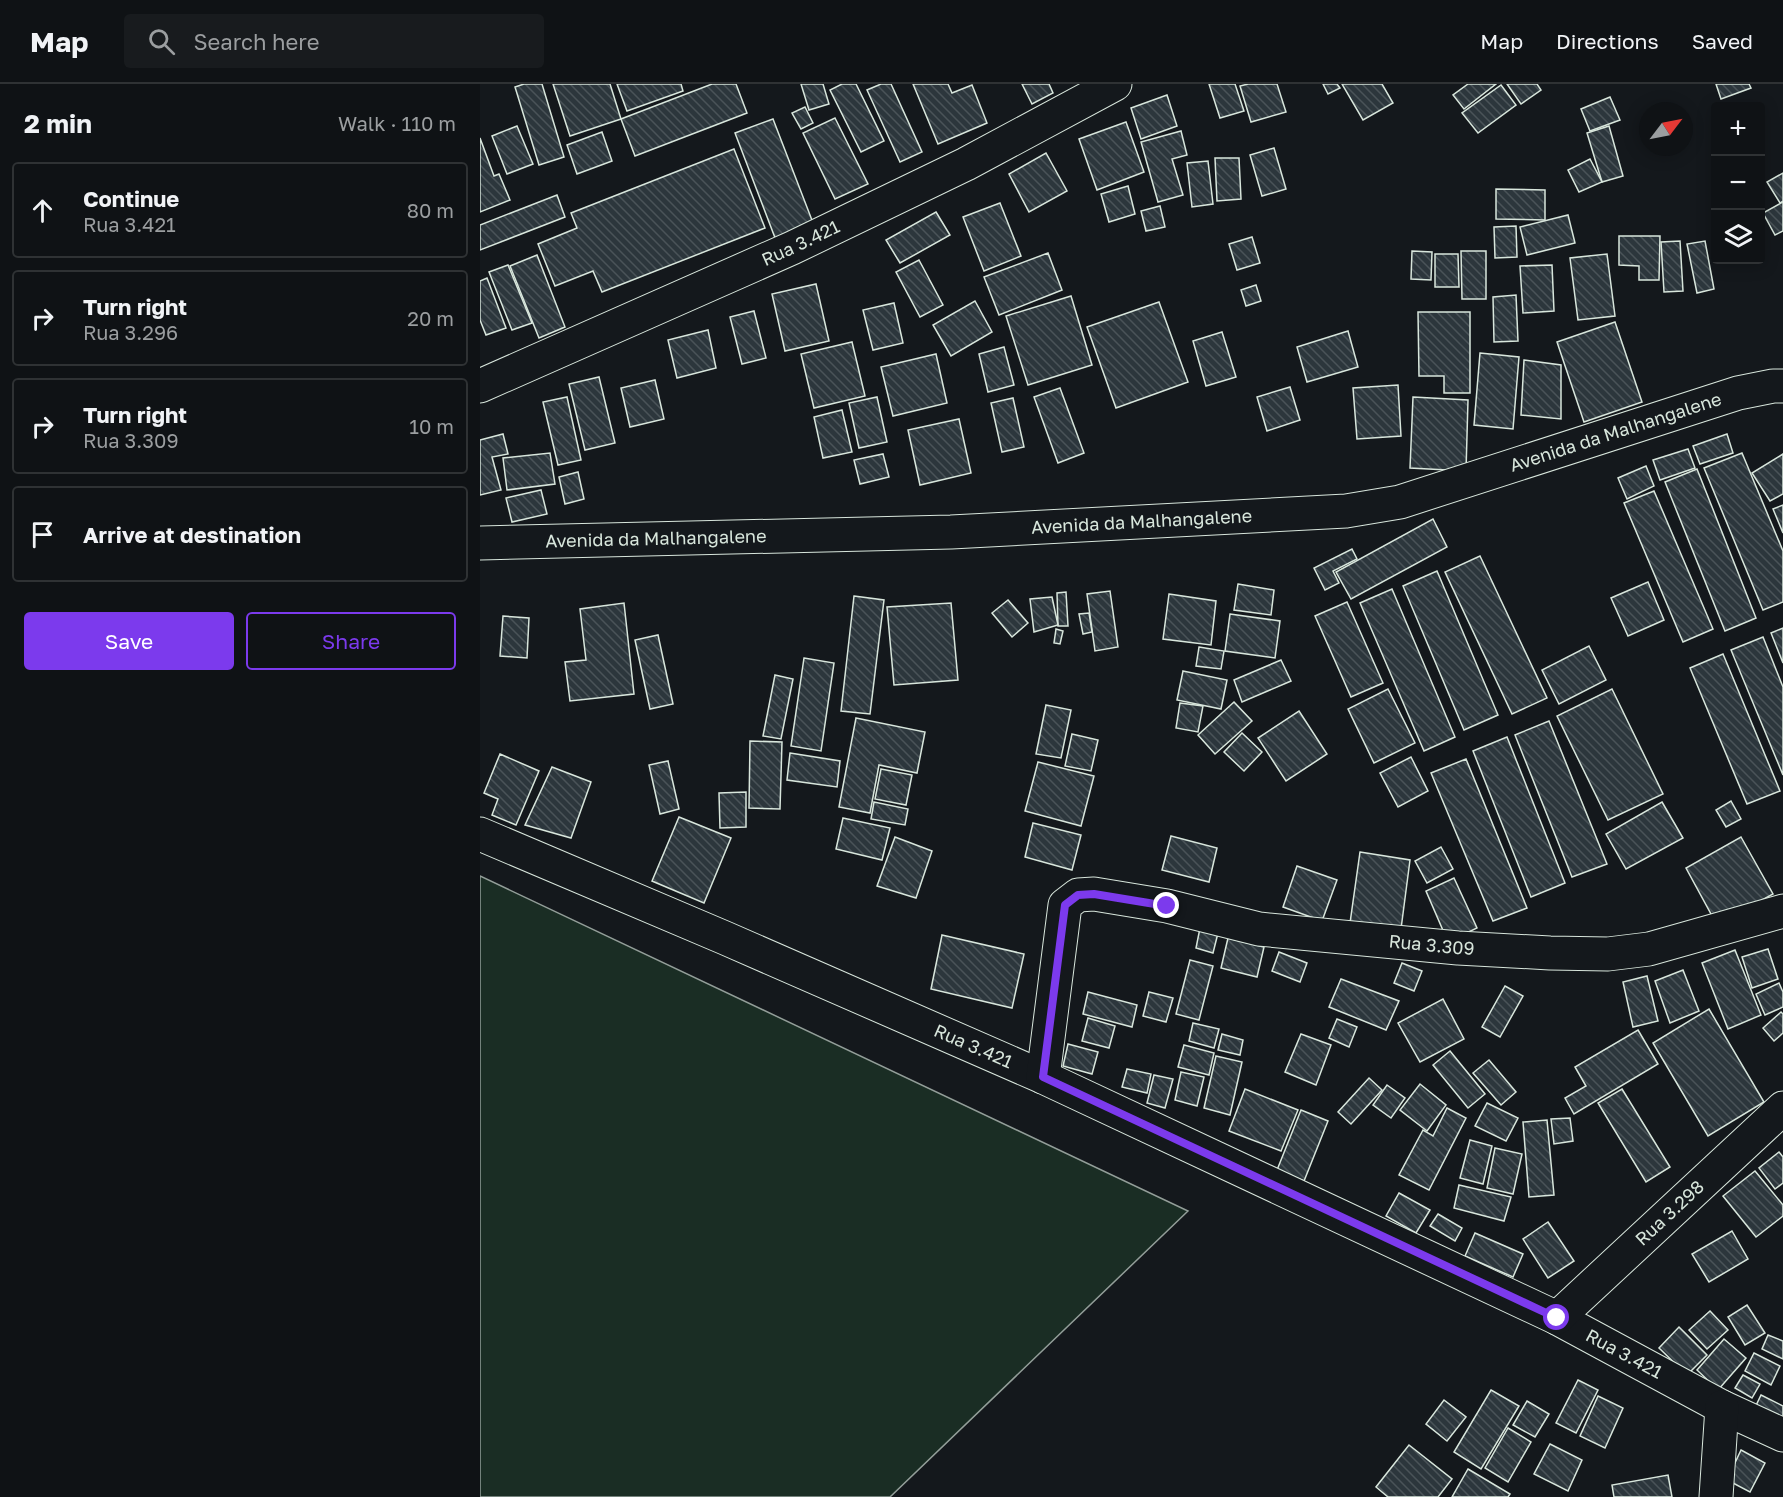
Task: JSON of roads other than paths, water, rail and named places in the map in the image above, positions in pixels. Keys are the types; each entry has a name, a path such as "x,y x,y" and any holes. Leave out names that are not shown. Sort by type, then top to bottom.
{"street":[{"name":"Rua 3.421","path":"480,387 792,248 966,164 1115,84"},
{"name":"Avenida da Malhangalene","path":"480,543 951,532 1346,511 1400,502 1738,393 1783,386"},
{"name":"Rua 3.421","path":"480,834 1043,1077 1557,1318 1722,1407 1783,1435"},
{"name":"Rua 3.309","path":"1043,1077 1065,905 1078,895 1094,894 1167,906 1259,928 1458,948 1550,953 1608,954 1649,949 1783,911"},
{"name":"Rua 3.298","path":"1557,1318 1783,1108"},
{"path":"1716,1497 1722,1407"}]}
